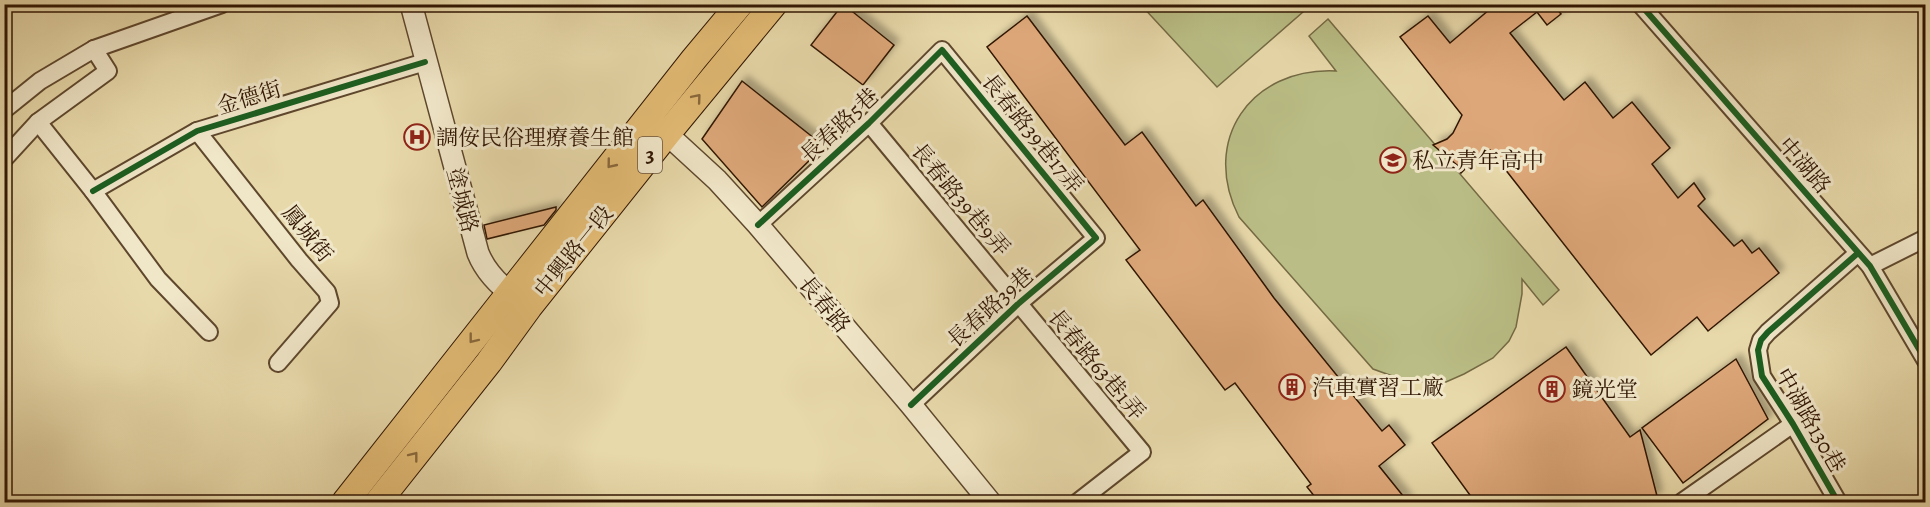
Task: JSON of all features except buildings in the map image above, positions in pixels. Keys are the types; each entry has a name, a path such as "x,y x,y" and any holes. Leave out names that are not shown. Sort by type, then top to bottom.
{"main road":[{"name":"中興路一段","path":"345,502 519,300 658,126 740,4"},
{"name":"中興路一段","path":"658,126 774,4"},
{"name":"中興路一段","path":"378,502 489,362 519,300"}],"street":[{"path":"4,110 40,81 94,49 222,4"},
{"name":"塗城路","path":"411,4 478,253 484,267 519,300"},
{"name":"中湖路","path":"1640,4 1870,267 1926,361"},
{"path":"4,159 38,122 108,71 94,49"},
{"name":"長春路5巷","path":"758,225 869,123 942,50"},
{"name":"長春路39巷17弄","path":"942,50 1096,238"},
{"name":"金德街","path":"93,190 197,131 425,62"},
{"path":"38,122 93,190 158,279 209,332"},
{"name":"長春路39巷9弄","path":"869,123 1018,304"},
{"name":"長春路","path":"658,126 717,180 758,225 990,502"},
{"name":"鳳城街","path":"197,131 327,292 330,303 278,363"},
{"name":"長春路39巷","path":"911,405 1018,304 1096,238"},
{"path":"1870,267 1926,238"},
{"name":"中湖路130巷","path":"1838,502 1762,376 1758,350 1761,340 1768,332 1858,253"},
{"name":"長春路63巷1弄","path":"1018,304 1142,452 1078,502"},
{"path":"1682,502 1793,424"}],"green space":[{"path":"1141,5 1311,5 1217,87"},
{"path":"1328,19 1559,290 1543,305 1522,279 1522,294 1516,327 1509,341 1493,358 1446,382 1409,382 1373,369 1239,217 1228,188 1226,161 1230,136 1241,114 1258,95 1280,81 1306,73 1336,71 1309,36"}],"cycle path":[{"path":"1640,4 1870,266 1926,361"},
{"path":"758,225 869,123 942,50 1096,238 1018,304 911,405"},
{"path":"93,191 197,131 425,62"},
{"path":"1838,502 1762,376 1758,350 1761,340 1768,332 1858,253"}],"place":[{"name":"調侒民俗理療養生館","path":"417,137"},
{"name":"私立青年高中","path":"1393,160"},
{"name":"汽車實習工廠","path":"1292,387"},
{"name":"鏡光堂","path":"1552,389"}]}
